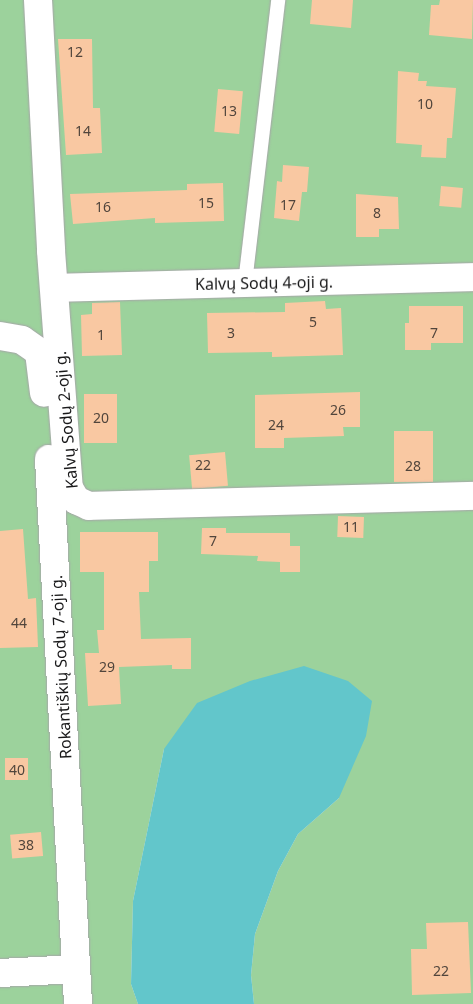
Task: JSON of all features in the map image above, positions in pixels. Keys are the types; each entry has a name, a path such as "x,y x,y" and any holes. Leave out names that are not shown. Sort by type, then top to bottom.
{"street":[{"name":"Kalvų Sodų 2-oji g.","path":"38,0 69,488 82,504 473,496"},
{"name":"Kalvų Sodų 4-oji g.","path":"55,288 473,277"},
{"name":"Rokantiškių Sodų 7-oji g.","path":"11,338 39,352 41,360 54,525 78,1004"},
{"path":"0,973 76,969"}],"lane":[{"path":"245,283 278,0"}],"green space":[{"path":"0,0 473,0 473,1004 254,1004 251,975 255,934 278,871 298,834 339,798 164,749 133,901 131,984 138,1004 0,1004"}],"water":[{"path":"304,666 348,681 372,701 366,736 339,798 298,834 278,871 255,934 251,975 254,1004 138,1004 131,984 133,901 164,749 197,703 250,681"}],"building":[{"path":"312,0 353,0 351,28 310,24"},
{"path":"440,0 473,0 472,39 429,35 431,5 439,5"},
{"path":"58,39 92,39 93,108 100,108 102,153 66,155"},
{"path":"398,71 419,73 418,81 427,81 426,86 456,88 452,138 447,138 446,158 421,157 422,145 396,143"},
{"path":"218,89 243,91 239,134 214,132"},
{"path":"283,165 309,167 307,192 302,192 299,221 274,218 277,181 282,182"},
{"path":"223,183 224,221 155,223 155,218 73,224 70,194 187,190 187,184"},
{"path":"441,186 463,188 461,208 439,206"},
{"path":"356,194 398,197 399,229 379,229 379,237 356,237"},
{"path":"325,301 326,309 341,308 343,355 272,357 272,352 208,353 207,313 285,312 285,303"},
{"path":"120,302 122,355 82,356 81,315 92,314 92,303"},
{"path":"409,306 463,306 463,343 431,343 431,350 405,350 405,323 409,323"},
{"path":"360,392 360,427 343,427 344,436 284,438 284,448 255,448 255,395"},
{"path":"84,394 117,394 117,443 84,443"},
{"path":"394,431 433,431 433,482 394,482"},
{"path":"225,452 228,486 192,489 189,455"},
{"path":"338,516 364,517 363,538 337,537"},
{"path":"202,528 226,528 226,533 290,533 290,546 300,546 300,572 280,572 280,562 257,561 258,556 201,554"},
{"path":"23,529 28,599 36,598 38,647 0,648 0,531"},
{"path":"80,532 158,532 158,561 149,561 149,592 139,592 141,639 191,638 191,669 172,669 172,665 119,667 121,704 88,706 85,653 99,653 97,630 104,630 104,572 80,572"},
{"path":"5,758 28,758 28,780 5,780"},
{"path":"41,832 43,856 12,859 10,835"},
{"path":"468,922 471,993 412,995 411,949 427,949 426,923"}]}
